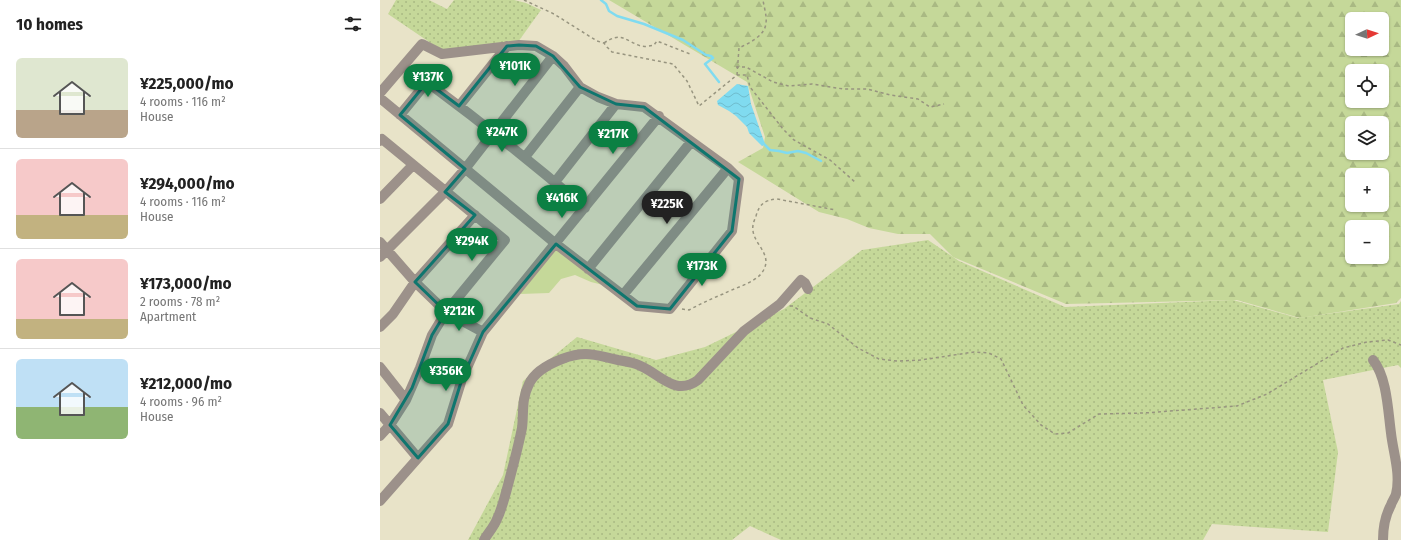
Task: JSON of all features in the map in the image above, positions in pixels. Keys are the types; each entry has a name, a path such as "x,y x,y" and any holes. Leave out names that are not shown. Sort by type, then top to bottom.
{"street":[{"path":"380,93 422,44 442,54 507,46 536,46 554,56 564,66 580,87 598,97 616,104 644,107 659,116 691,142 728,168 739,179 732,231 670,309 637,306 556,244 380,98"},
{"path":"459,106 507,46"},
{"path":"384,254 445,192 465,169 554,56"},
{"path":"400,116 427,82 494,132 585,208"},
{"path":"525,157 580,87"},
{"path":"555,182 616,104"},
{"path":"380,501 448,424 462,379 483,332 659,116"},
{"path":"380,140 382,139 505,240 446,312 432,335 406,400 390,425 380,436"},
{"path":"588,269 691,142"},
{"path":"380,199 413,165"},
{"path":"623,295 728,168"},
{"path":"380,327 393,314 415,282 475,215"},
{"path":"380,242 384,254 446,312 483,332"},
{"path":"484,540 497,520 518,448 523,422 524,396 532,378 538,372 551,363 575,354 599,355 636,364 672,384 679,386 693,384 744,331 780,304 800,280 805,283 808,289"},
{"path":"1373,360 1378,365 1386,394 1398,482 1396,495 1383,526 1383,540"},
{"path":"380,367 406,400"},
{"path":"380,413 418,458"}],"path":[{"path":"524,0 554,14 597,41 604,43 612,52 673,64 687,81 699,106 737,75 747,75 750,87 783,129 794,140 830,160 855,182"},
{"path":"737,75 736,67 739,48 751,42 762,33 766,23 763,0"},
{"path":"604,43 610,39 620,37 642,46 654,45 657,41 690,54"},
{"path":"736,67 746,67 773,82 789,86 812,84 848,89 867,89 890,95 918,99 930,107 944,104"},
{"path":"673,305 678,308 689,310 752,280 761,273 766,261 763,249 754,236 753,228 758,208 764,202 777,199 836,210"},
{"path":"780,304 793,306 810,318 828,324 858,348 879,359 897,361 921,360 974,352 989,353 1001,359 1023,405 1041,425 1055,434 1068,433 1099,414 1144,413 1237,406 1266,394 1343,348 1367,342 1388,340 1401,345"}],"highlighted area":[{"path":"519,45 536,46 553,56 580,87 616,104 644,107 739,179 732,231 670,309 637,306 556,244 483,332 462,379 448,424 418,458 390,425 412,388 432,335 446,312 415,282 475,215 445,192 465,169 400,115 427,82 459,106 507,46"}],"green space":[{"path":"396,0 429,0 447,9 454,0 514,0 526,3 541,10 518,42 441,50 388,14"},
{"path":"609,0 1401,0 1401,298 1396,303 1300,318 1237,300 1066,304 953,257 930,234 898,234 869,228 847,219 819,212 738,162 763,148 765,137 747,82"},
{"path":"928,240 959,261 1065,307 1233,300 1298,318 1399,304 1401,301 1401,368 1398,365 1323,380 1338,452 1328,532 1212,524 1203,540 781,540 750,526 732,540 468,540 503,475 523,381 577,337 656,360 705,347 784,309 862,250"},
{"path":"557,248 607,286 591,282 575,275 561,279 549,293 520,294"}],"water":[{"path":"737,84 748,86 751,104 765,144 762,146 749,133 747,127 736,116 718,105 717,101"}],"waterway":[{"path":"601,0 606,4 609,11 617,16 644,24 683,40 706,55 711,56 713,58 705,64 719,82"},
{"path":"763,143 770,150 787,153 798,151 806,153 821,161"}]}
